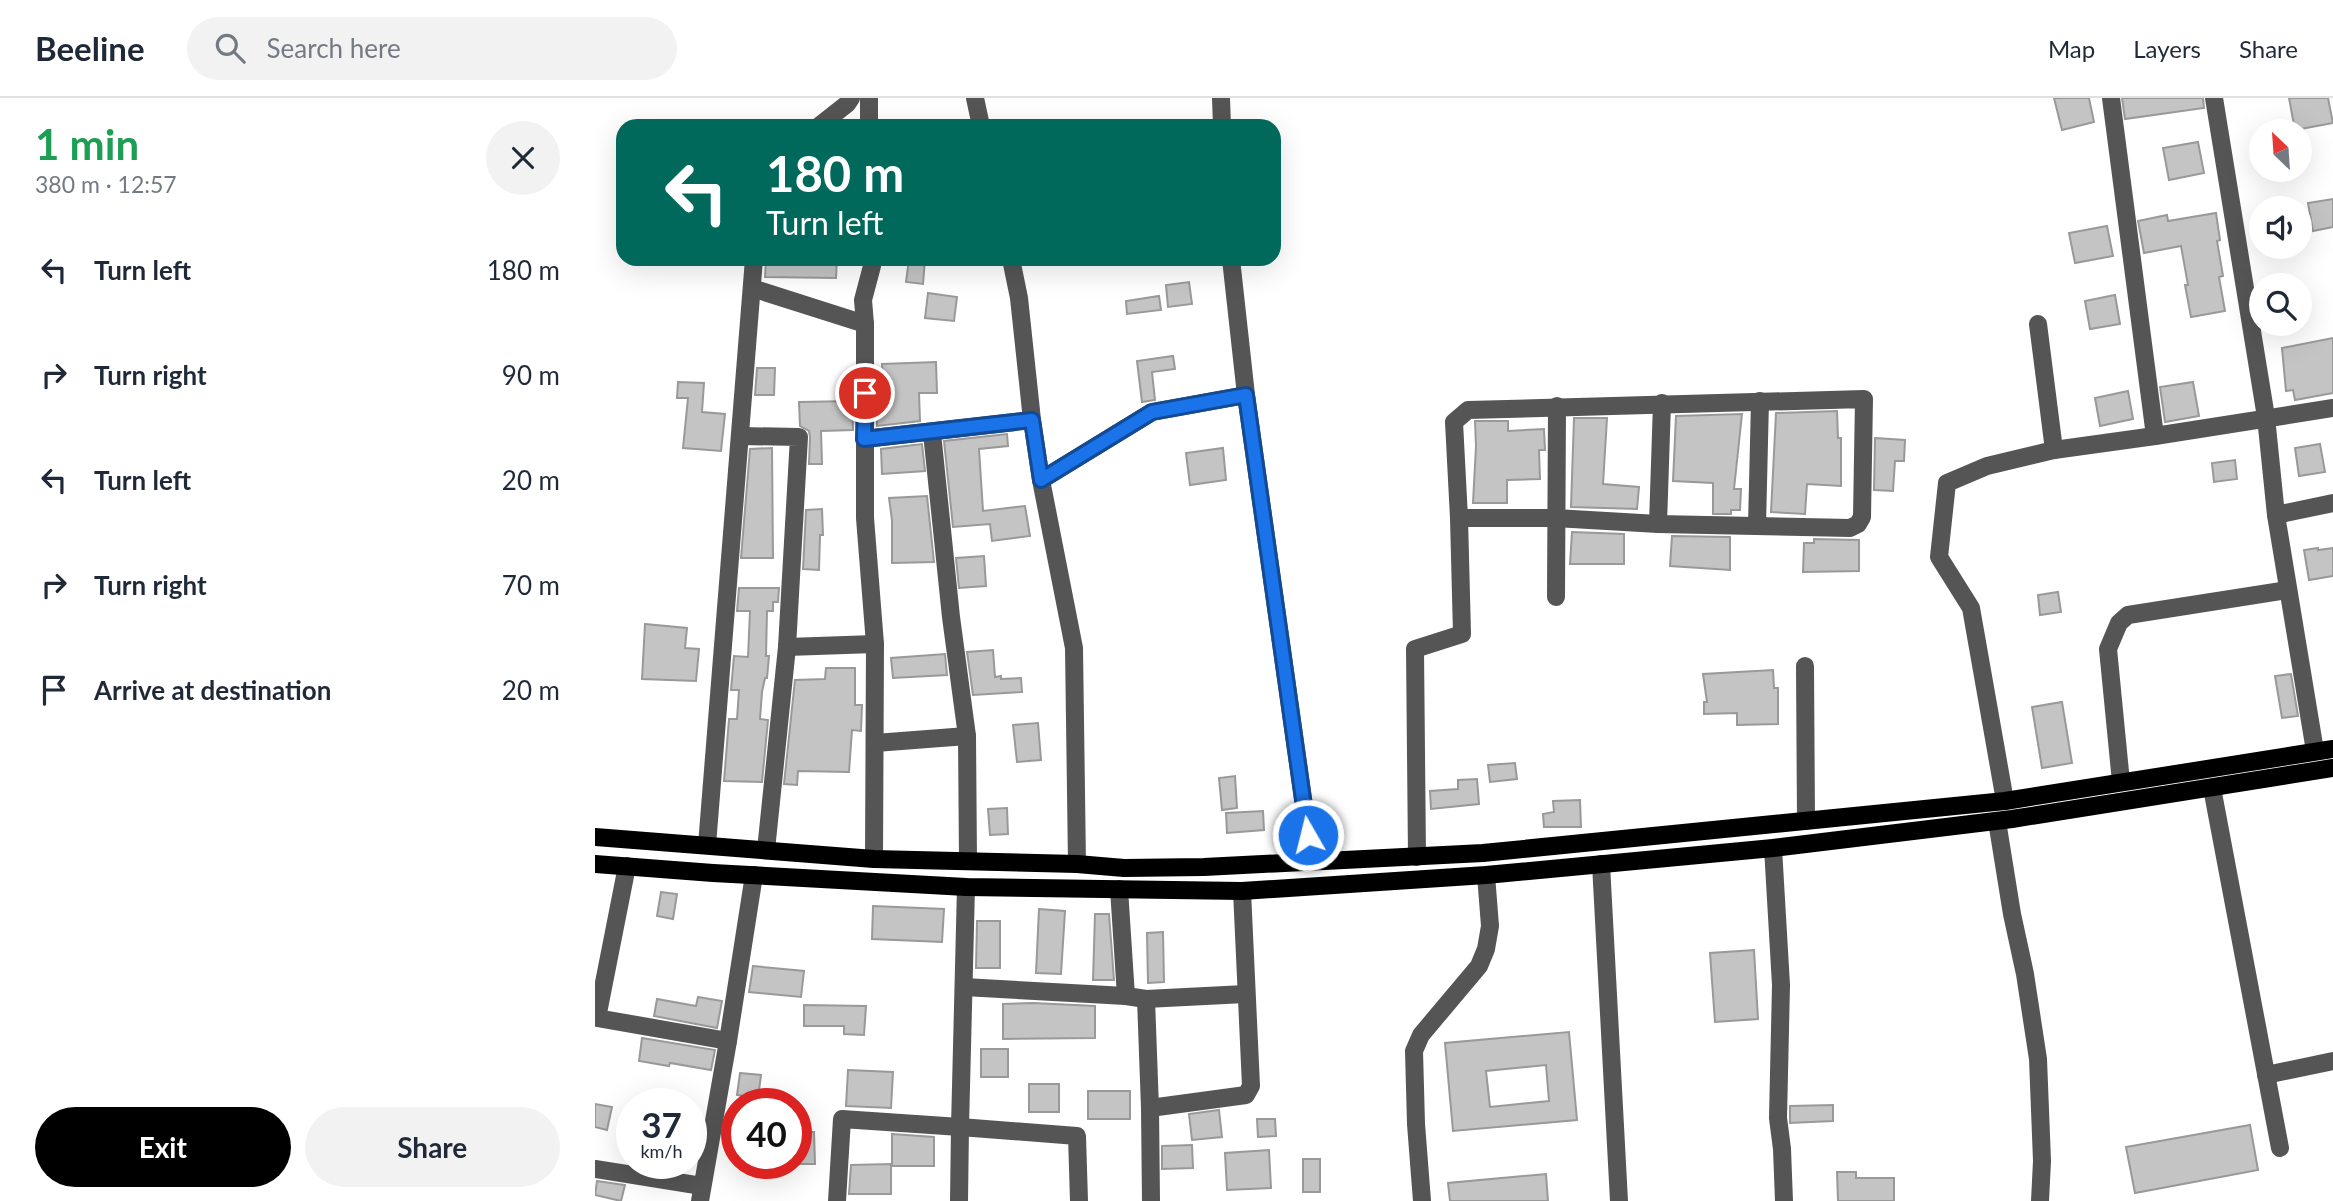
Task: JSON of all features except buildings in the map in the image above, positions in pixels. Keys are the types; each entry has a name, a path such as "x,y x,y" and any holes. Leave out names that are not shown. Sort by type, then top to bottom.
{"main road":[{"path":"595,837 874,859 1077,864 1123,868 1417,857 1483,853 2005,801 2324,750"},
{"path":"595,863 966,887 1242,891 1486,875 1773,848 1997,821 2333,768"}],"street":[{"path":"828,119 851,98"},
{"path":"869,98 869,119"},
{"path":"975,98 980,119"},
{"path":"1221,98 1221,119"},
{"path":"2111,98 2155,436"},
{"path":"2214,98 2266,417 2276,515 2288,590 2324,750"},
{"path":"707,845 754,266"},
{"path":"870,266 863,300 864,439 865,518 875,644 874,859"},
{"path":"1012,266 1019,298 1041,480 1074,648 1077,864"},
{"path":"1232,266 1246,395 1312,862"},
{"path":"752,288 865,324"},
{"path":"2038,324 2054,450"},
{"path":"1041,480 1152,412 1246,395"},
{"path":"1417,857 1415,649 1462,634 1454,422 1468,410 1864,399 1862,517 1858,524 1850,528 1658,524 1555,518 1459,518"},
{"path":"1757,526 1760,401"},
{"path":"1658,524 1662,403"},
{"path":"1556,597 1557,406"},
{"path":"2005,801 1971,608 1939,557 1947,484 1987,466 2054,450 2333,408"},
{"path":"864,439 1032,420"},
{"path":"932,433 951,617 967,736 968,861"},
{"path":"741,436 799,437 787,647 765,850"},
{"path":"2276,515 2333,503"},
{"path":"2122,782 2108,649 2119,623 2128,615 2288,590"},
{"path":"787,647 875,644"},
{"path":"1805,666 1807,821"},
{"path":"874,743 967,736"},
{"path":"2212,788 2280,1147"},
{"path":"1997,821 2038,1059 2042,1161 2040,1201"},
{"path":"1773,848 1781,985 1778,1118 1784,1201"},
{"path":"1601,864 1619,1201"},
{"path":"627,866 596,1022 728,1041"},
{"path":"595,1170 701,1194 754,875"},
{"path":"1422,1201 1414,1051 1421,1035 1479,966 1486,949 1490,926 1486,875"},
{"path":"959,1201 966,887"},
{"path":"1119,889 1126,996"},
{"path":"1150,1108 1246,1095 1251,1086 1242,891"},
{"path":"964,988 1146,999 1245,994"},
{"path":"1146,999 1151,1201"},
{"path":"2266,1075 2333,1061"},
{"path":"838,1201 842,1119 1077,1136 1079,1201"}],"route":[{"path":"865,393 864,439 1032,420 1041,480 1152,412 1246,395 1308,835"}]}
